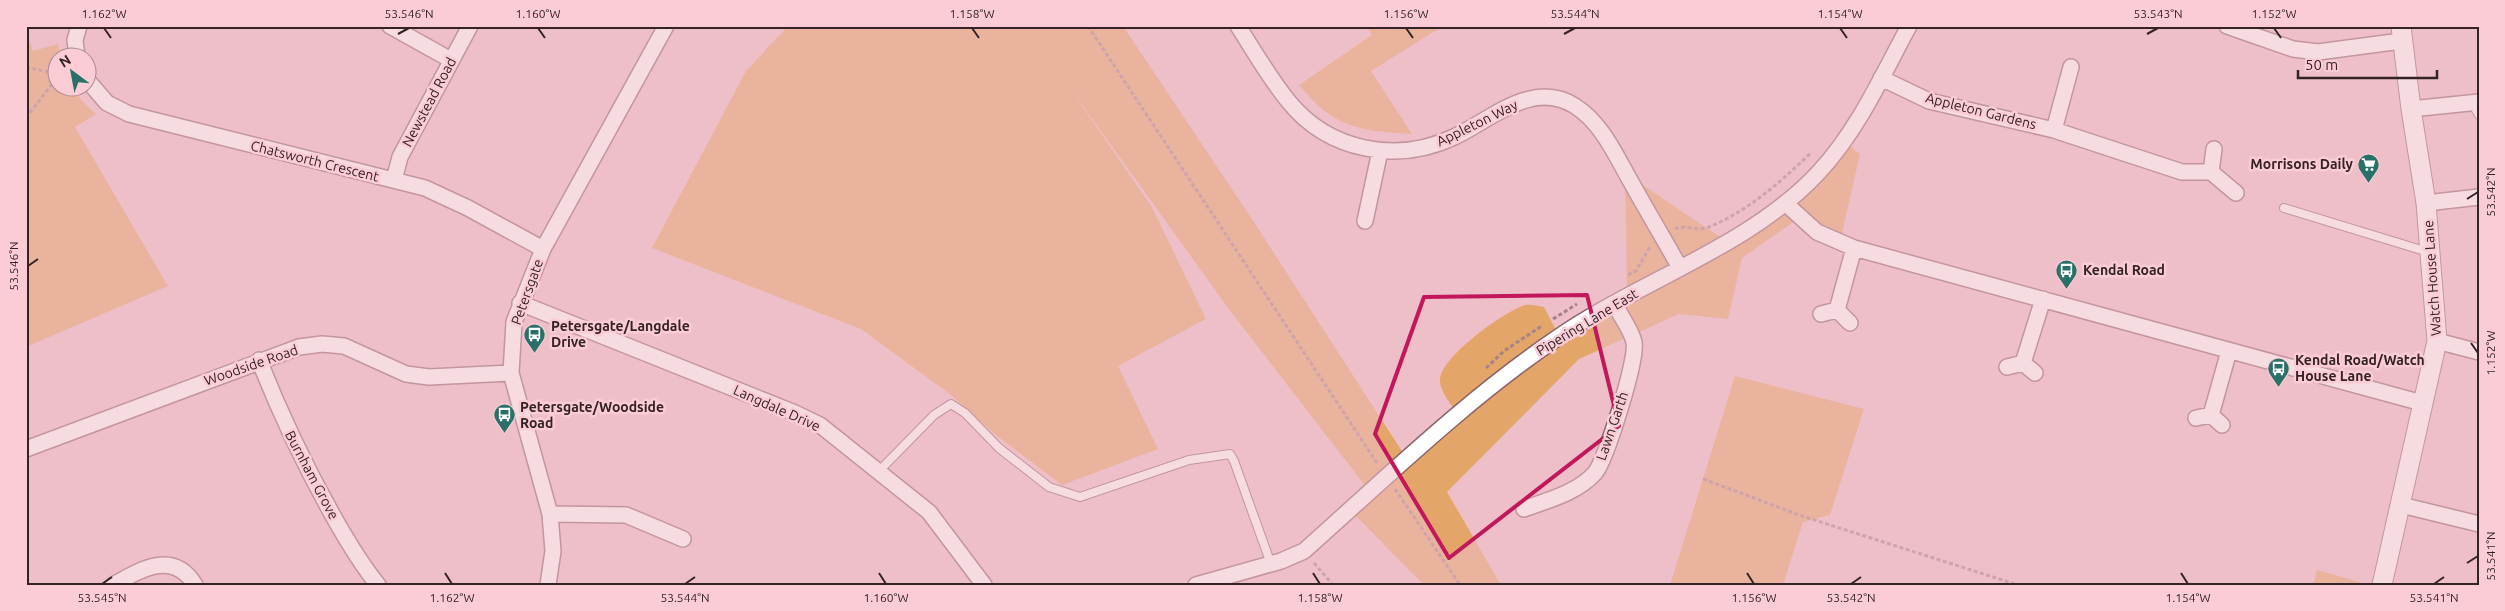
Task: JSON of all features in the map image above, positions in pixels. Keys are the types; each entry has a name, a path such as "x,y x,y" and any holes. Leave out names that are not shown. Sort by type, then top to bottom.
{"street":[{"path":"76,48 75,40 79,26"},
{"path":"390,26 451,60"},
{"name":"Newstead Road","path":"394,180 400,157 470,26"},
{"name":"Petersgate","path":"548,585 553,551 550,514 512,373 513,330 520,303 543,249 666,26"},
{"name":"Appleton Way","path":"1238,26 1289,102 1310,122 1330,136 1353,146 1380,151 1409,150 1435,145 1455,137 1510,105 1526,99 1547,97 1575,106 1590,117 1607,141 1680,268"},
{"name":"Pipering Lane East","path":"1196,585 1271,564 1304,551 1386,477 1510,372 1559,336 1739,234 1785,203 1818,173 1844,141 1909,26"},
{"path":"2227,26 2293,49 2318,52 2401,33"},
{"name":"Watch House Lane","path":"2382,585 2437,341 2426,203 2410,110 2401,33"},
{"name":"Appleton Gardens","path":"2054,130 2071,68"},
{"name":"Appleton Gardens","path":"1881,78 1929,100 2054,130 2182,172 2211,172"},
{"name":"Chatsworth Crescent","path":"98,93 107,103 129,114 425,188 468,208 543,249"},
{"path":"2410,110 2477,107"},
{"path":"2214,149 2211,172 2236,193"},
{"path":"1364,221 1380,151"},
{"path":"2426,203 2479,197"},
{"path":"1785,203 1817,232 1854,248 2422,403"},
{"path":"1836,310 1854,248"},
{"path":"2007,366 2029,368 2043,299"},
{"name":"Langdale Drive","path":"520,303 795,413 820,425 929,512 984,585"},
{"name":"Lawn Garth","path":"1524,509 1569,492 1582,484 1595,472 1604,454 1634,361 1634,342 1614,304"},
{"path":"1821,314 1836,310"},
{"path":"1836,310 1850,323"},
{"path":"2437,341 2479,352"},
{"name":"Woodside Road","path":"26,450 298,346 322,344 344,346 406,374 430,376 512,373"},
{"path":"2196,418 2217,420 2229,351"},
{"name":"Burnham Grove","path":"259,360 282,416 311,476 346,539 378,585"},
{"path":"2401,505 2479,524"},
{"path":"550,514 626,515 683,539"},
{"path":"113,585 144,568 159,564 182,570 195,585"}],"lane":[{"path":"2284,208 2430,253"},
{"path":"879,471 934,414 951,404 965,413 1000,448 1050,487 1080,497 1189,460 1230,454 1271,564"}],"path":[{"path":"1088,26 1386,477 1460,585"},
{"path":"26,67 48,72"},
{"path":"26,118 48,89"},
{"path":"1703,479 1802,516 2018,585"},
{"path":"1304,551 1333,585"}],"highlighted area":[{"path":"1587,295 1619,426 1449,558 1375,434 1424,297"}],"shaded area":[{"path":"788,26 1123,26 1252,219 1407,459 1458,416 1441,386 1442,372 1449,361 1474,337 1503,316 1525,305 1544,307 1559,336 1627,297 1625,173 1726,241 1785,203 1844,141 1860,154 1840,242 1799,218 1742,258 1728,319 1679,314 1579,359 1447,492 1501,585 1420,585 1422,583 1350,510 1370,492 1228,308 1067,84 1152,207 1206,319 1118,366 1158,449 1062,485 993,433 951,395 861,329 652,248 746,71"},
{"path":"1369,26 1443,26 1371,71 1412,134 1362,129 1336,119 1312,99 1299,85 1372,35 1368,28"},
{"path":"26,33 33,51 58,44 59,48 48,48 48,98 80,98 96,114 75,127 168,286 26,347"},
{"path":"1735,376 1864,409 1830,515 1803,522 1783,585 1670,585"},
{"path":"2317,570 2363,583 2362,585 2313,585"}],"place":[{"name":"Morrisons Daily","path":"2369,183"},
{"name":"Kendal Road","path":"2067,289"},
{"name":"Petersgate/Langdale Drive","path":"535,353"},
{"name":"Kendal Road/Watch House Lane","path":"2279,387"},
{"name":"Petersgate/Woodside Road","path":"504,434"}]}
